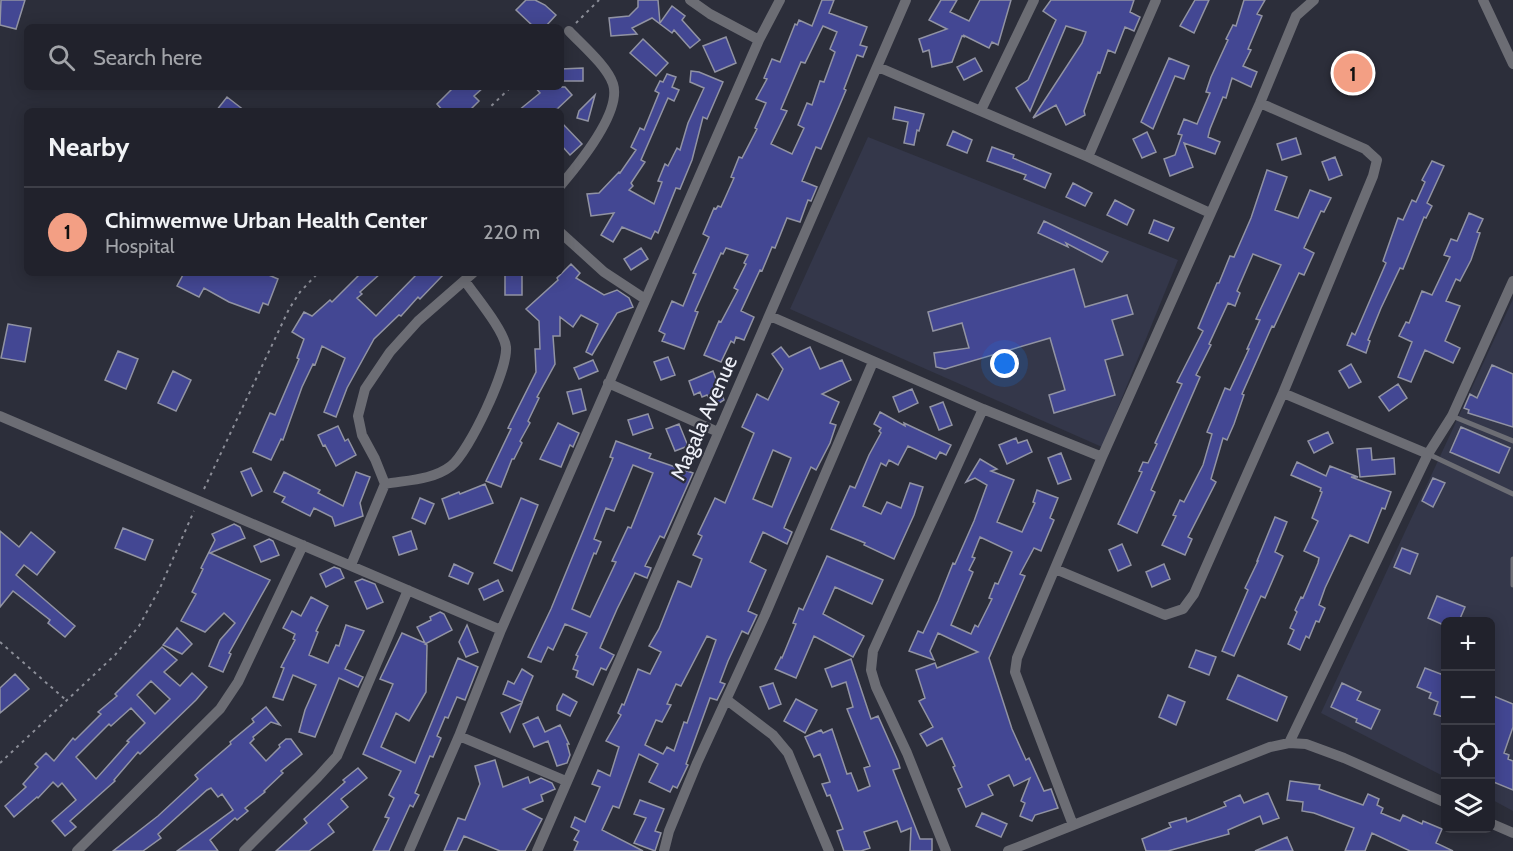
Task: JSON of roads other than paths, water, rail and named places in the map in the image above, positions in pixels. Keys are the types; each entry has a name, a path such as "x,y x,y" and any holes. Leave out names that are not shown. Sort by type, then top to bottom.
{"street":[{"path":"690,0 710,14 759,40"},
{"path":"409,851 459,736 501,630 645,298 759,40 780,0"},
{"name":"Magala Avenue","path":"537,851 906,0"},
{"path":"981,110 1034,0"},
{"path":"1088,157 1156,0"},
{"path":"1073,825 1016,672 1017,658 1102,457 1260,103 1296,16 1314,0"},
{"path":"1483,0 1513,64"},
{"path":"564,181 598,136 614,103 614,86 606,72 569,31"},
{"path":"878,67 1088,157 1210,213"},
{"path":"1054,569 1166,615 1183,609 1194,594 1283,393 1373,176 1377,160 1365,149 1260,103"},
{"path":"564,236 604,272 645,298"},
{"path":"351,565 385,484 362,435 358,416 365,390 390,352 411,329 469,277 506,345 504,364 467,447 452,465 433,476 385,484"},
{"path":"1289,743 1428,454 1452,416 1513,281"},
{"path":"770,316 983,409 1102,457"},
{"path":"664,851 669,831 681,802 765,615 873,362"},
{"path":"608,383 718,432"},
{"path":"1283,393 1428,454"},
{"path":"946,851 907,753 876,687 871,670 873,651 983,409"},
{"path":"0,416 501,630"},
{"path":"76,851 220,710 238,682 303,545"},
{"path":"244,851 337,756 408,591"},
{"path":"727,700 782,743 828,851"},
{"path":"459,736 566,780"},
{"path":"1008,851 1270,747 1289,743 1306,744 1344,758 1441,801"},
{"path":"1495,825 1513,832"}],"lane":[{"path":"1452,416 1513,441"},
{"path":"1428,454 1513,494"},
{"path":"1513,559 1513,585"}],"place":[{"name":"Chimwemwe Urban Health Center","path":"1353,73"}]}
